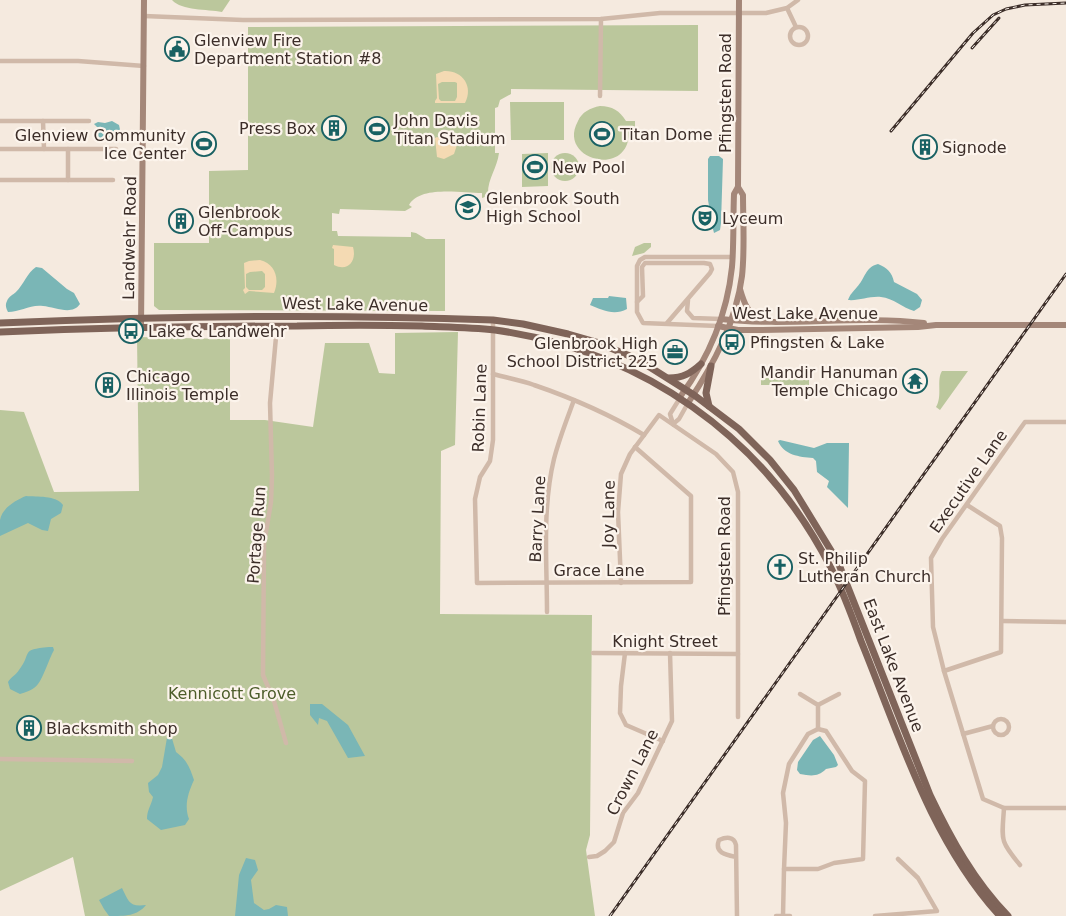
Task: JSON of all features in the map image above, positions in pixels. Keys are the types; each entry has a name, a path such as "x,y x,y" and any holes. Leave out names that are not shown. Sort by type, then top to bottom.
{"main road":[{"name":"Landwehr Road","path":"142,327 144,0"},
{"name":"Pfingsten Road","path":"680,397 702,364 711,346 728,292 733,257 734,194 738,187 738,0"},
{"name":"Pfingsten Road","path":"688,403 711,366 729,328 740,287 743,194 738,187"},
{"path":"740,287 747,309 762,322"},
{"name":"West Lake Avenue","path":"0,323 142,318 278,317 493,320 552,330 596,342 637,359 694,395"},
{"name":"West Lake Avenue","path":"719,322 732,320 762,322 881,321 918,322 936,325"},
{"name":"West Lake Avenue","path":"719,322 729,328 738,330 918,327 936,325 1066,325"},
{"name":"West Lake Avenue","path":"0,332 142,327 383,325 465,327 493,330 555,342 579,349 652,380 688,403"},
{"path":"668,378 691,374 702,364"},
{"path":"709,406 706,393 711,366"},
{"name":"East Lake Avenue","path":"694,395 739,429 770,460 794,490 838,562 930,795 945,827 971,870 993,900 1008,916"},
{"name":"East Lake Avenue","path":"688,403 710,419 754,460 794,507 807,526 833,572 933,815 960,864 983,897 1000,916"}],"street":[{"path":"144,16 243,20 601,19 660,12 766,13 787,8 798,0"},
{"path":"787,8 796,27"},
{"path":"600,96 601,19"},
{"path":"796,27 803,28 807,32 807,41 802,45 794,44 790,39 792,31 796,27"},
{"path":"0,61 78,61 144,66"},
{"path":"0,121 89,121"},
{"path":"44,121 44,149"},
{"path":"0,149 116,149"},
{"path":"68,149 68,180"},
{"path":"0,180 113,180"},
{"path":"637,302 637,266 642,258 733,257"},
{"path":"637,302 643,296 642,267 645,263 710,264 711,271 667,324"},
{"path":"688,300 687,311 693,318 719,322"},
{"name":"West Lake Avenue","path":"637,302 638,315 643,323 719,322"},
{"name":"Robin Lane","path":"477,583 474,499 480,477 490,461 493,440 493,320"},
{"name":"Portage Run","path":"278,326 270,403 272,483 264,544 263,675 274,701 286,743"},
{"path":"493,374 532,384 574,400 606,413 644,435"},
{"name":"Pfingsten Road","path":"680,397 670,414 673,424 716,454 733,472 738,492 738,717"},
{"name":"Barry Lane","path":"548,612 546,533 549,487 554,459 574,400"},
{"name":"Pfingsten Road","path":"673,424 679,419 688,403"},
{"name":"Joy Lane","path":"621,582 618,512 621,474 630,454 659,414 673,424"},
{"name":"Executive Lane","path":"1004,808 983,799 944,671 933,627 932,558 942,539 1025,422 1066,422"},
{"name":"Grace Lane","path":"477,583 691,582 691,496 635,447"},
{"path":"944,671 1001,652 1002,538 1000,526 966,505"},
{"path":"1002,622 1066,622"},
{"name":"Knight Street","path":"593,653 738,654"},
{"path":"625,653 620,713 626,725 663,741"},
{"name":"Crown Lane","path":"589,856 597,856 605,852 614,842 623,813 638,793 672,721 670,653"},
{"path":"800,694 818,705"},
{"path":"818,705 839,694"},
{"path":"818,705 818,729"},
{"path":"963,734 993,726"},
{"path":"783,916 784,869 786,823 783,792 789,764 808,734 818,729 826,731 852,771 865,781 863,859 834,863 818,869 784,869"},
{"path":"0,760 132,761"},
{"path":"1020,865 1006,849 1002,839 1004,808 1066,808"},
{"path":"736,857 723,854 717,844 719,840 730,838 735,841 736,857 737,916"},
{"path":"875,916 937,911 918,878 898,859"},
{"path":"776,916 790,916"}],"green space":[{"path":"172,0 230,0 222,12 188,8 176,4"},
{"path":"698,25 698,91 511,89 511,94 500,100 498,107 495,108 495,153 499,153 489,184 488,196 482,198 482,193 432,192 414,199 409,205 412,207 405,211 340,209 339,214 332,213 332,231 337,231 338,236 411,237 411,232 426,239 445,239 445,311 159,310 154,306 154,243 209,243 209,171 248,170 248,27"},
{"path":"510,102 564,102 564,140 511,140"},
{"name":"Titan Dome","path":"600,106 615,110 626,121 635,121 635,130 629,130 626,146 619,155 608,159 596,159 585,154 577,146 574,135 582,115 590,109"},
{"name":"New Pool","path":"548,153 548,186 522,187 522,154"},
{"path":"565,153 575,157 579,167 575,177 565,181 555,177 551,167 555,157"},
{"path":"644,243 651,243 651,247 644,253 632,256 635,247"},
{"name":"Kennicott Grove","path":"458,332 455,445 441,451 440,614 592,615 590,835 586,850 595,916 85,916 73,857 0,891 0,410 24,412 54,492 139,491 137,337 230,339 230,420 265,420 313,427 325,343 369,343 379,373 395,374 395,333"},
{"path":"942,371 968,371 940,410 936,407"},
{"path":"761,378 809,379 809,385 761,385"}],"sand":[{"path":"450,71 465,80 468,91 465,103 435,103 437,98 436,74","holes":["442,82 457,83 457,97 455,101 441,101 439,99 438,84"]},
{"path":"435,138 455,139 457,145 454,154 444,159 437,157"},
{"path":"333,245 353,247 354,257 350,264 343,267 334,265"},
{"path":"260,260 273,268 276,277 274,293 249,291 245,294 243,290 245,288 244,263","holes":["262,271 265,274 265,287 262,290 249,290 246,287 246,274"]}],"water":[{"path":"112,121 119,125 121,134 115,139 102,142 95,135 98,128 94,124"},
{"path":"710,156 719,156 723,159 721,223 720,230 714,233 714,210 709,206 708,200 708,159"},
{"path":"878,264 889,271 894,282 917,294 922,300 920,307 914,311 890,299 881,297 848,300 868,270"},
{"path":"36,267 42,268 74,293 80,304 77,308 63,310 39,306 8,312 6,302"},
{"path":"609,296 626,298 627,309 613,312 590,305 593,298 608,298"},
{"path":"778,441 814,448 827,443 849,443 848,508 827,487 829,481 817,472 816,461 813,458 797,456 788,452 781,446"},
{"path":"26,496 46,497 56,500 63,505 61,513 51,519 48,531 28,523 0,536 0,520 6,508"},
{"path":"53,647 54,650 36,686 20,694 10,689 8,682 19,670 28,653 34,649"},
{"path":"310,704 322,704 348,725 365,756 348,758 327,721 319,718 318,725 310,715"},
{"path":"169,726 173,729 171,735 176,752 188,764 194,780 187,799 189,819 185,825 161,830 147,819 153,797 149,792 148,783 158,775 162,767"},
{"path":"820,736 834,755 838,765 826,769 817,775 800,774 797,770 798,762 813,740"},
{"path":"246,858 255,860 258,870 251,880 254,903 264,910 276,905 287,907 288,916 235,916 239,875"},
{"path":"122,888 130,902 136,905 146,905 143,909 130,915 109,916 99,900"}],"railway":[{"path":"891,131 973,33 993,15 1006,9 1025,5 1066,3"},
{"path":"972,48 999,18"},
{"path":"610,916 1066,274"}],"place":[{"name":"Glenview Fire Department Station #8","path":"177,49"},
{"name":"Press Box","path":"334,128"},
{"name":"John Davis Titan Stadium","path":"377,129"},
{"name":"Titan Dome","path":"602,134"},
{"name":"Glenview Community Ice Center","path":"204,144"},
{"name":"Signode","path":"925,147"},
{"name":"New Pool","path":"535,167"},
{"name":"Glenbrook South High School","path":"468,207"},
{"name":"Lyceum","path":"705,218"},
{"name":"Glenbrook Off-Campus","path":"181,221"},
{"name":"Lake & Landwehr","path":"131,331"},
{"name":"Pfingsten & Lake","path":"732,342"},
{"name":"Glenbrook High School District 225","path":"675,352"},
{"name":"Mandir Hanuman Temple Chicago","path":"915,381"},
{"name":"Chicago Illinois Temple","path":"108,385"},
{"name":"St. Philip Lutheran Church","path":"780,567"},
{"name":"Blacksmith shop","path":"29,728"}]}
